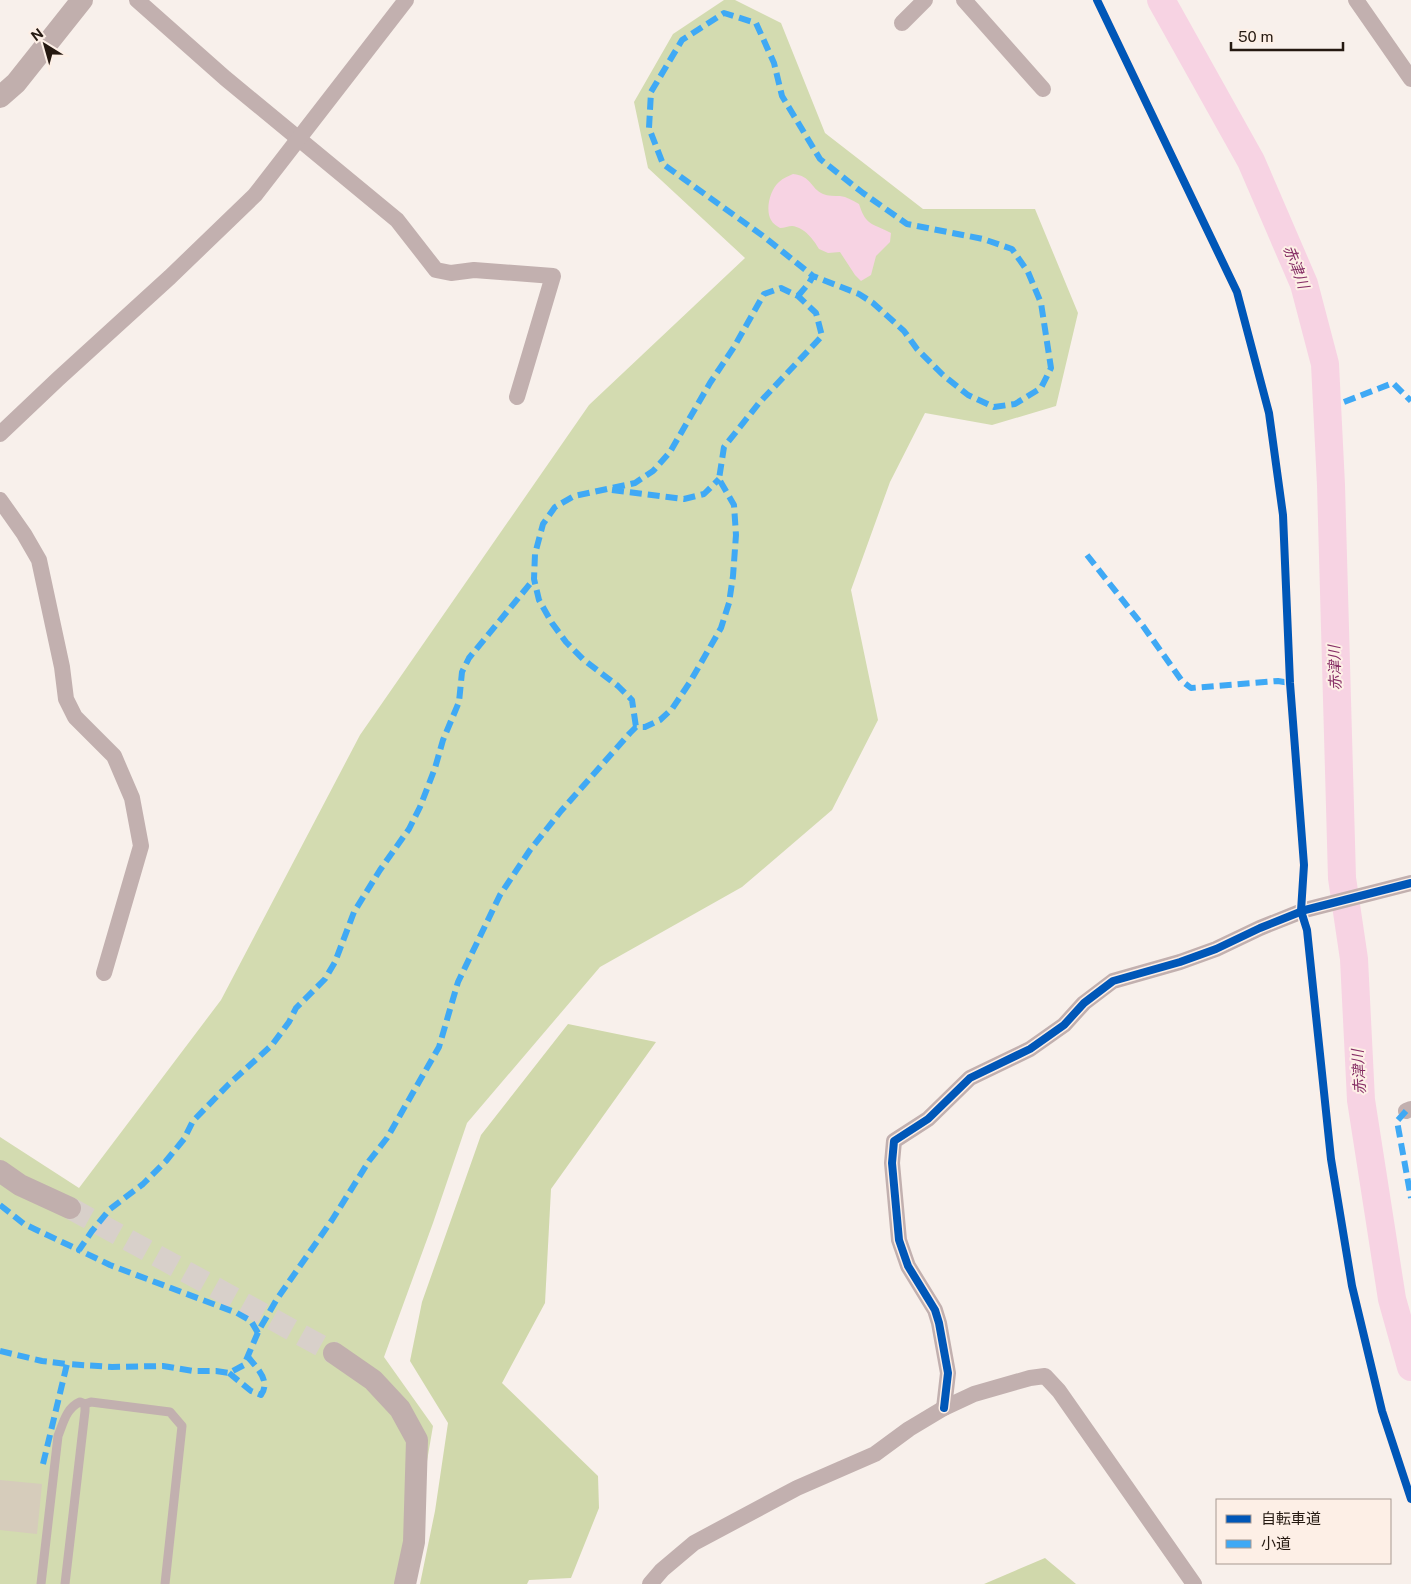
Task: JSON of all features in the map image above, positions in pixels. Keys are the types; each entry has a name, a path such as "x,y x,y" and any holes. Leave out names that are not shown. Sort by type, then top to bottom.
{"street":[{"path":"0,97 16,83 82,0"},
{"path":"137,0 225,78 397,220 436,270 450,273 474,270 553,276 517,397"},
{"path":"0,434 170,277 255,195 406,0"},
{"path":"902,23 926,0"},
{"path":"964,0 1043,89"},
{"path":"1356,0 1411,78"},
{"path":"0,500 24,534 39,560 62,667 66,698 75,717 114,756 132,798 141,846 104,974"},
{"path":"944,1408 948,1373 935,1310 908,1266 899,1240 892,1164 894,1141 928,1119 970,1078 1030,1049 1064,1025 1084,1003 1113,981 1180,962 1216,949 1260,928 1305,910 1411,882"},
{"path":"0,1171 20,1185 70,1208"},
{"path":"334,1353 373,1380 400,1409 417,1440 414,1542 406,1584"},
{"path":"650,1584 662,1570 694,1543 724,1525 797,1488 875,1454 910,1428 944,1408 974,1394 1030,1378 1045,1376 1059,1391 1194,1584"}],"lane":[{"path":"41,1584 58,1436 73,1405 80,1402 170,1412 182,1426 165,1584"},
{"path":"65,1584 85,1404"}],"green space":[{"path":"724,0 735,0 781,23 825,133 923,209 1035,209 1078,313 1056,406 992,425 925,413 890,482 851,590 878,720 832,810 742,887 600,967 467,1123 384,1357 433,1426 406,1584 0,1584 0,1137 79,1188 221,1000 360,735 589,405 745,258 648,168 634,102 673,34"},
{"path":"568,1024 656,1042 551,1189 545,1303 502,1383 598,1476 599,1508 571,1578 529,1580 527,1584 420,1584 435,1511 448,1423 410,1361 422,1302 481,1135"},
{"path":"1045,1558 1076,1584 984,1584"}],"shaded area":[{"path":"793,174 804,177 823,194 845,197 859,204 864,216 870,223 891,233 890,242 876,256 871,275 861,281 840,252 828,253 819,249 801,229 792,226 780,228 775,225 768,211 771,195 779,182"}],"building":[{"path":"0,1480 42,1484 37,1534 0,1530"}],"waterway":[{"name":"赤津川","path":"1161,0 1251,161 1304,284 1325,364 1331,485 1342,878 1354,959 1361,1100 1392,1299 1411,1367"}],"tunnel":[{"path":"70,1208 334,1353"}],"marked path":[{"path":"798,296 813,276 859,294 873,303 904,331 917,349 943,375 968,395 994,407 1015,404 1041,388 1051,368 1041,303 1028,272 1012,249 983,239 907,224 863,193 820,159 782,96 774,63 756,23 724,13 682,40 651,92 649,128 663,164 763,236 813,276"},
{"path":"43,1464 67,1364 112,1367 163,1366 193,1371 229,1373 244,1365 259,1330 277,1299 332,1220 369,1161 387,1138 439,1047 458,982 500,895 530,850 561,811 630,733 636,727 645,727 660,720 672,709 690,682 721,628 729,603 733,576 736,535 734,505 719,479 724,447 759,403 822,336 816,313 798,296 781,288 764,294 670,452 653,471 635,483 574,496 555,507 543,524 535,554 534,579 539,600 552,623 566,642 584,660 618,686 632,700 636,727"},
{"path":"1344,402 1393,383 1411,401"},
{"path":"612,490 684,499 704,494 719,479"},
{"path":"1087,555 1143,626 1182,681 1191,688 1278,681 1290,683"},
{"path":"258,1333 251,1321 237,1313 110,1265 79,1250 110,1209 143,1184 166,1161 184,1139 193,1121 229,1084 272,1045 289,1022 296,1008 325,979 335,962 354,912 380,870 409,829 420,807 435,768 443,740 459,702 462,672 469,658 534,579"},
{"path":"1406,1111 1397,1121 1411,1198"},
{"path":"0,1205 24,1224 79,1250"},
{"path":"0,1351 42,1361 67,1364"},
{"path":"229,1373 251,1391 261,1395 264,1390 264,1380 259,1370 248,1357"}],"cycle path":[{"path":"1097,0 1237,292 1269,413 1283,515 1290,683 1304,865 1301,911 1307,930 1331,1159 1352,1286 1382,1411 1411,1499"},
{"path":"944,1408 948,1373 939,1323 935,1310 908,1266 899,1240 892,1163 894,1141 928,1119 970,1078 1030,1049 1064,1025 1084,1003 1113,981 1180,962 1216,949 1260,928 1305,910 1411,883"}]}
